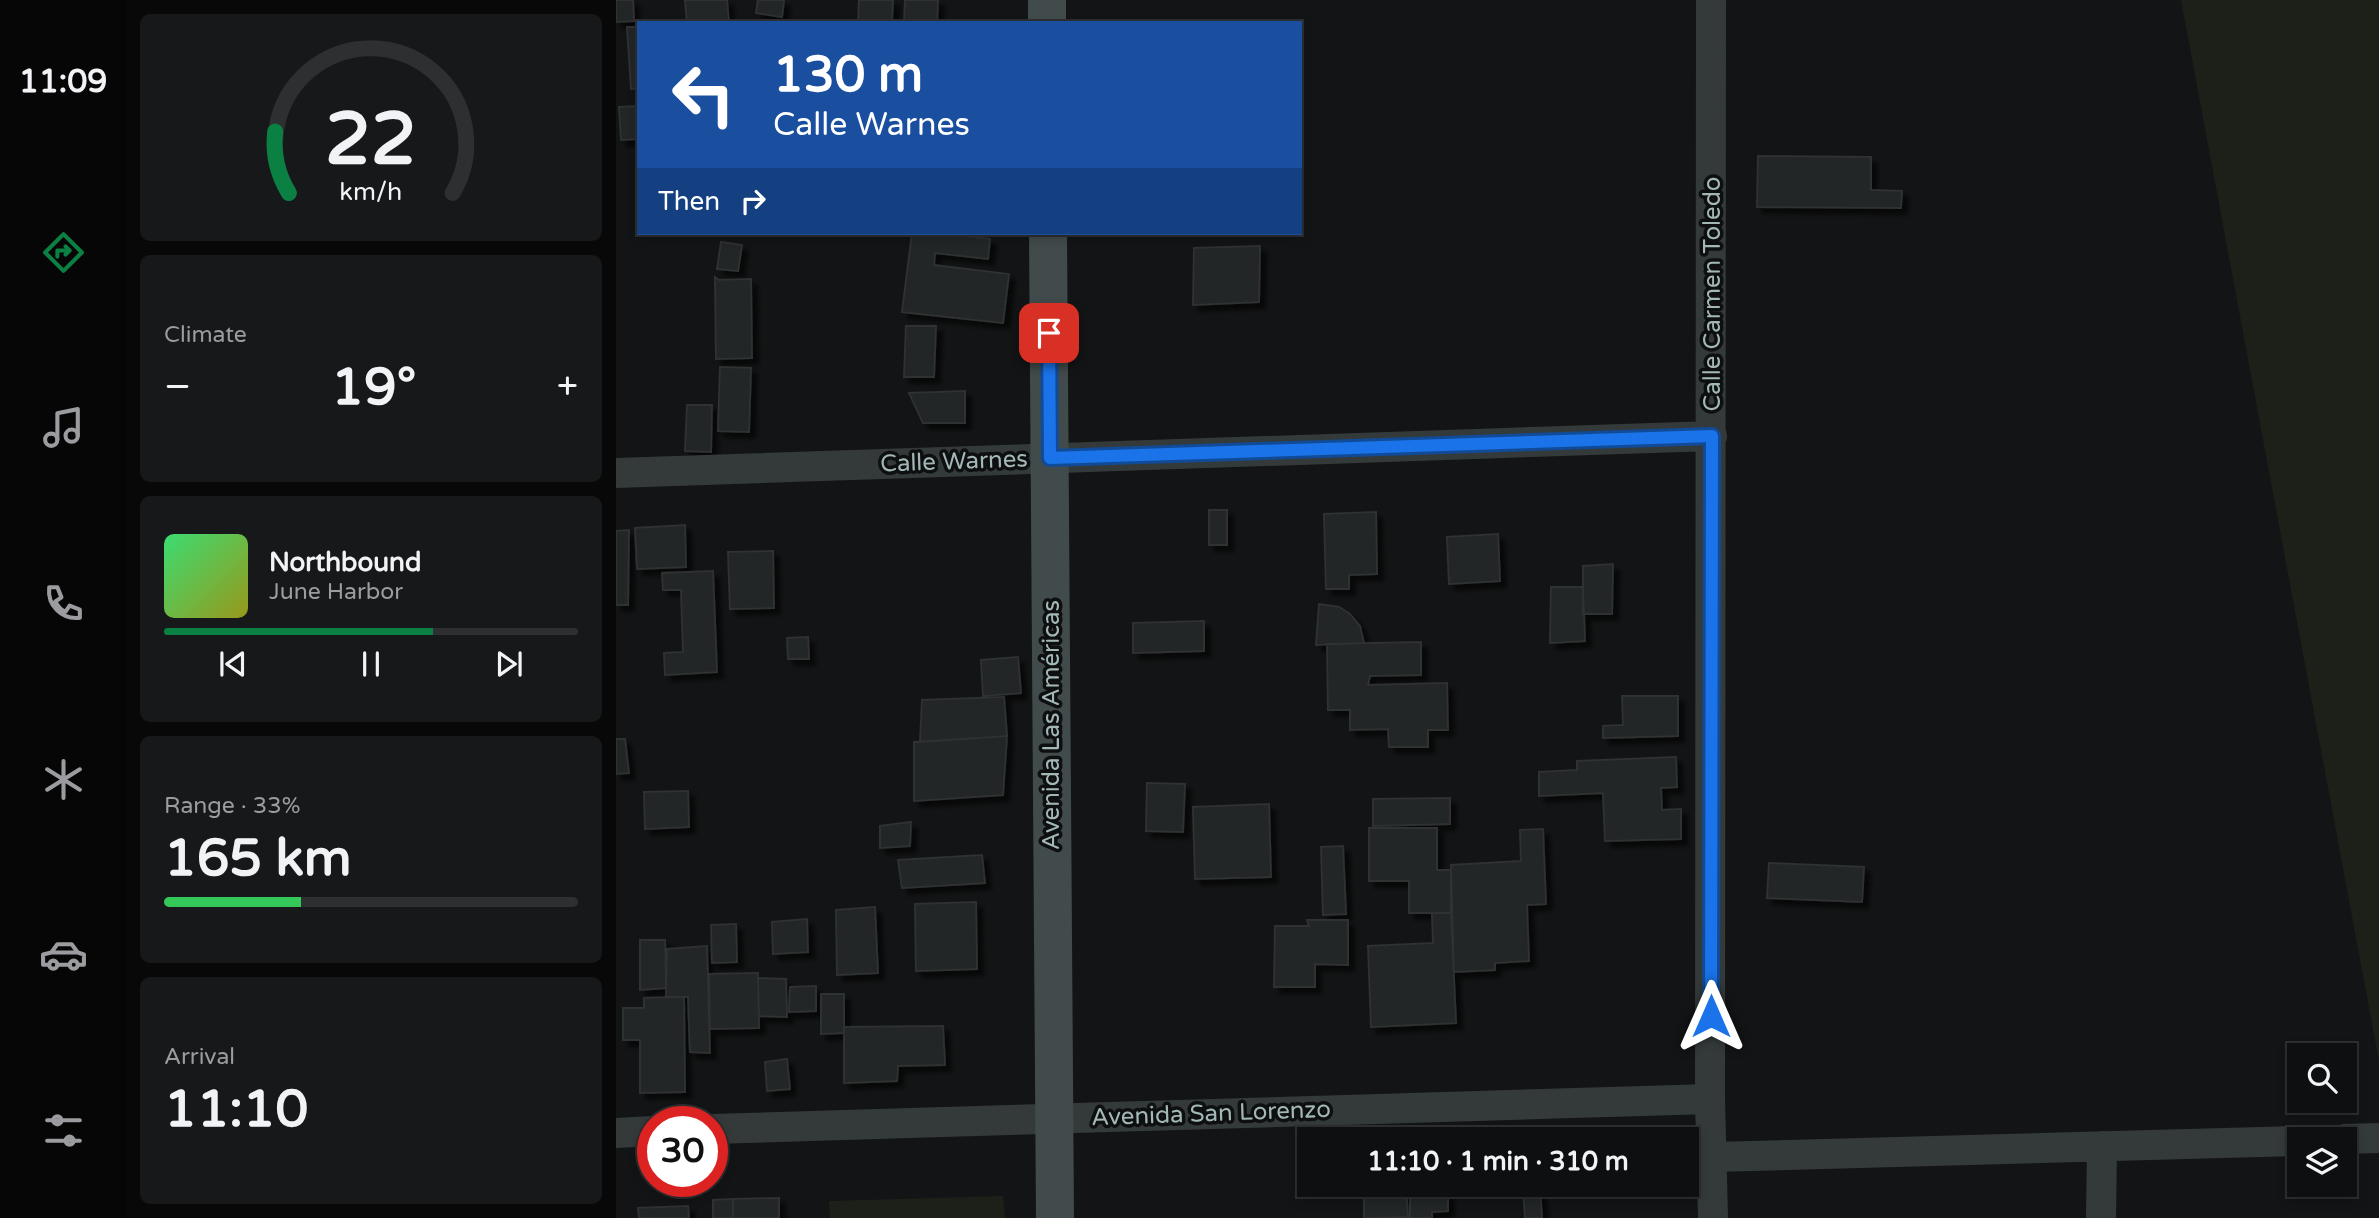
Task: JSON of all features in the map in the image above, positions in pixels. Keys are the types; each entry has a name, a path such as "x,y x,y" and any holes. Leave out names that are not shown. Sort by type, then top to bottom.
{"street":[{"path":"1047,0 1047,21"},
{"name":"Calle Carmen Toledo","path":"1711,0 1710,1099 1713,1218"},
{"name":"Avenida Las Américas","path":"1048,235 1055,1218"},
{"name":"Calle Warnes","path":"616,473 1712,436"},
{"name":"Avenida San Lorenzo","path":"728,1128 1710,1099"},
{"path":"616,1133 637,1132"},
{"path":"2357,1139 2379,1138"},
{"path":"1712,1157 2287,1140"},
{"path":"2101,1218 2102,1146"}],"shaded area":[{"path":"2181,0 2379,0 2379,1061"},
{"path":"1003,1196 1005,1218 830,1218 829,1201"}],"building":[{"path":"616,0 633,0 634,21 616,22"},
{"path":"685,0 727,0 729,21 687,21"},
{"path":"758,0 784,0 782,17 756,13"},
{"path":"859,0 893,0 892,21 858,21"},
{"path":"905,0 938,0 937,21 904,21"},
{"path":"627,27 637,27 637,88 631,89"},
{"path":"637,106 637,139 621,140 619,107"},
{"path":"1758,156 1871,157 1871,190 1902,191 1901,208 1757,207"},
{"path":"912,235 955,235 990,239 988,259 935,253 934,265 1009,274 1003,323 902,312"},
{"path":"721,242 742,245 738,271 717,269"},
{"path":"1260,246 1259,302 1193,305 1194,248"},
{"path":"715,277 719,280 751,279 752,358 716,359"},
{"path":"906,326 936,326 934,377 904,377"},
{"path":"720,367 751,368 749,432 718,431"},
{"path":"965,391 965,423 923,423 909,393"},
{"path":"687,405 712,405 711,452 685,451"},
{"path":"1209,510 1227,510 1227,545 1209,545"},
{"path":"1376,512 1377,574 1349,575 1349,589 1326,589 1324,514"},
{"path":"685,525 686,567 637,569 635,528"},
{"path":"629,530 628,605 616,605 616,531"},
{"path":"1498,534 1500,581 1449,584 1447,537"},
{"path":"773,551 774,608 730,609 728,552"},
{"path":"1613,564 1612,614 1583,614 1583,566"},
{"path":"713,571 717,672 665,675 664,653 683,652 681,590 663,590 662,573"},
{"path":"1551,587 1583,587 1585,641 1550,643"},
{"path":"1319,604 1339,607 1350,614 1360,626 1364,643 1316,645"},
{"path":"1204,621 1204,651 1133,653 1133,623"},
{"path":"808,637 809,659 788,659 787,638"},
{"path":"1421,642 1421,675 1370,676 1368,685 1447,683 1448,730 1428,730 1428,747 1389,747 1388,729 1350,730 1350,710 1328,710 1327,644"},
{"path":"1018,657 1021,693 983,696 981,660"},
{"path":"1622,696 1678,696 1678,736 1603,738 1603,726 1623,725"},
{"path":"1004,697 1007,736 920,742 922,700"},
{"path":"1007,736 1003,795 914,801 914,742"},
{"path":"616,739 625,739 629,773 616,774"},
{"path":"1676,757 1677,787 1661,788 1662,810 1681,809 1681,839 1605,841 1603,793 1539,796 1539,772 1577,770 1577,761"},
{"path":"1147,783 1185,784 1183,832 1146,831"},
{"path":"688,791 689,827 645,829 644,792"},
{"path":"1450,798 1450,824 1373,826 1373,799"},
{"path":"1269,804 1271,877 1195,879 1193,807"},
{"path":"911,822 910,846 880,848 880,826"},
{"path":"1369,828 1437,828 1437,870 1451,870 1451,913 1409,913 1409,881 1369,881"},
{"path":"1543,829 1546,904 1527,905 1529,961 1495,963 1495,970 1454,972 1451,865 1521,861 1520,830"},
{"path":"1343,846 1346,914 1323,915 1321,847"},
{"path":"982,855 985,883 902,888 898,860"},
{"path":"1769,863 1864,867 1862,902 1767,898"},
{"path":"976,902 977,969 916,971 915,904"},
{"path":"875,907 878,973 837,975 836,910"},
{"path":"1432,913 1451,913 1456,1023 1371,1027 1368,946 1433,943"},
{"path":"807,919 808,952 773,954 772,922"},
{"path":"1307,920 1348,920 1348,965 1315,964 1315,987 1274,987 1275,926 1309,926"},
{"path":"736,924 737,962 712,963 711,925"},
{"path":"640,940 665,940 666,988 640,990"},
{"path":"707,946 710,1053 690,1052 688,997 666,997 667,949"},
{"path":"758,973 759,1028 710,1029 709,974"},
{"path":"758,978 786,979 787,1017 759,1016"},
{"path":"816,986 816,1011 789,1012 790,987"},
{"path":"821,994 844,994 844,1033 821,1034"},
{"path":"684,997 685,1092 640,1093 640,1040 623,1040 623,1008 644,1008 644,998"},
{"path":"943,1026 945,1065 898,1066 897,1081 844,1083 844,1027"},
{"path":"787,1059 790,1089 767,1091 765,1062"},
{"path":"1364,1197 1407,1197 1408,1217 1364,1218"},
{"path":"1410,1197 1448,1197 1448,1211 1432,1212 1432,1218 1410,1218"},
{"path":"1524,1197 1541,1197 1542,1218 1525,1218"},
{"path":"779,1198 779,1218 733,1218 733,1199"},
{"path":"733,1199 733,1218 713,1218 713,1200"},
{"path":"688,1206 689,1218 639,1218 638,1208"}],"route":[{"path":"1049,333 1050,458 1712,436 1711,1016"}]}
